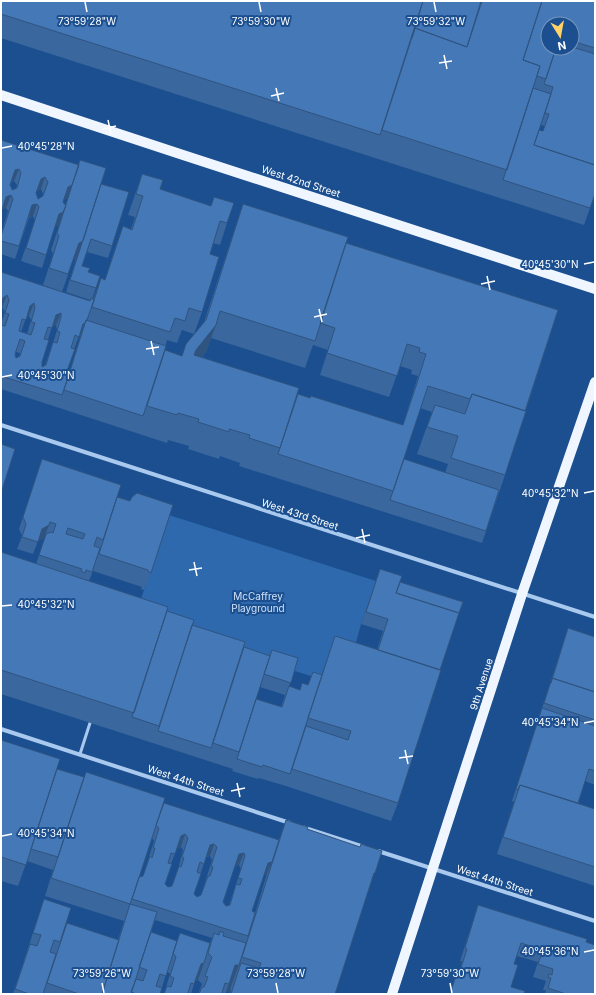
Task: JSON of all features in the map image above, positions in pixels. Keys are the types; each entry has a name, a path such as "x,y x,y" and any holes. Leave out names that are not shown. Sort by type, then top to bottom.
{"main road":[{"name":"West 42nd Street","path":"1,95 595,289"},
{"name":"9th Avenue","path":"392,994 522,594 595,382"}],"street":[{"name":"West 43rd Street","path":"1,425 595,617"},
{"name":"West 44th Street","path":"1,729 291,823"},
{"path":"299,825 367,847"},
{"name":"West 44th Street","path":"374,850 595,921"}],"lane":[{"path":"80,754 90,723"}],"green space":[{"name":"McCaffrey Playground","path":"169,515 376,581 361,624 351,661 329,654 320,679 134,620"}],"building":[{"path":"1,1 423,1 380,135 1,14"},
{"path":"423,1 481,1 467,47 415,28 412,38"},
{"path":"482,1 542,1 523,60 540,66 507,170 382,130 415,28 467,47"},
{"path":"542,1 595,1 595,48 580,43 580,16 540,16 540,56 553,56 546,79 537,76 540,66 523,60"},
{"path":"580,49 595,54 595,165 534,145 539,130 543,131 549,114 545,113 553,87 544,84 553,56 580,56"},
{"path":"533,88 551,94 534,145 595,165 595,194 590,208 503,180"},
{"path":"1,140 79,165 72,185 68,187 63,202 66,206 63,212 59,214 46,255 26,248 39,207 37,204 32,205 19,246 1,241 1,236 13,199 11,195 6,197 1,213","holes":["19,169 21,173 17,188 12,190 10,185 15,170","45,177 48,182 43,196 38,199 36,193 41,179"]},
{"path":"80,160 106,168 83,241 79,243 68,274 49,268 59,236 57,233"},
{"path":"142,174 163,180 160,189 211,206 214,197 234,203 227,223 220,221 210,254 219,257 202,312 189,308 185,321 175,318 170,332 92,307 101,278 105,280 123,226 132,230 143,196 136,194"},
{"path":"101,184 129,192 112,246 91,239 82,266 90,268 88,272 100,276 96,288 70,280"},
{"path":"243,204 348,237 315,341 220,311 216,325 196,350 194,355 299,388 280,448 249,438 250,435 229,429 229,432 198,422 199,419 178,413 177,415 147,406 165,350 182,356 186,344 206,320"},
{"path":"346,243 558,310 525,411 472,394 470,399 428,386 393,491 278,454 298,394 310,398 311,396 403,425 417,383 426,354 419,352 420,348 407,344 397,376 327,353 335,328 320,323"},
{"path":"1,272 90,301 91,298 94,300 79,337 75,335 71,348 75,349 67,371 69,374 62,395 1,376 1,325 5,326 9,314 5,313 9,300 7,295 3,298 1,304","holes":["34,303 35,308 31,322 35,323 31,335 19,331 22,319 26,320 30,306","61,313 57,331 60,332 57,343 53,342 46,365 42,367 42,362 49,340 44,339 48,327 52,328 56,315","20,339 25,341 20,356 16,358 15,354"]},
{"path":"86,320 166,346 143,416 64,390"},
{"path":"472,394 526,411 505,475 451,458 458,436 427,427 435,405 465,414"},
{"path":"1,444 15,449 1,493"},
{"path":"42,459 121,485 103,540 97,537 94,546 100,548 92,572 86,570 85,573 81,571 82,569 39,555 46,534 51,532 53,533 56,524 50,522 49,525 42,529 38,542 22,537 26,524 23,517","holes":["68,528 85,534 83,539 66,534"]},
{"path":"404,459 499,490 486,531 390,500"},
{"path":"137,493 173,505 151,573 148,570 99,554 117,497 130,501"},
{"path":"1,552 168,607 134,713 1,670"},
{"path":"380,569 402,576 396,593 459,613 440,670 378,650 388,619 366,612"},
{"path":"400,582 463,602 459,613 396,593"},
{"path":"167,611 194,620 159,726 132,717"},
{"path":"192,625 245,642 211,748 158,731"},
{"path":"568,628 595,637 595,692 552,678"},
{"path":"335,636 441,670 398,803 292,769 306,726 348,740 351,731 308,718"},
{"path":"244,647 270,656 239,752 213,743"},
{"path":"272,650 298,658 291,683 264,674"},
{"path":"313,672 322,675 290,774 263,765 262,767 237,759 256,699 282,707 289,686 300,690 302,683 308,685"},
{"path":"552,678 595,692 595,720 544,703"},
{"path":"542,708 595,726 595,771 589,769 578,803 520,785 518,790 516,789"},
{"path":"1,740 60,759 26,865 1,857"},
{"path":"57,769 84,777 58,857 31,849"},
{"path":"86,772 165,798 130,904 51,878"},
{"path":"520,785 595,809 595,867 503,837"},
{"path":"164,803 279,840 272,862 268,863 252,911 255,913 248,936 132,899 139,877 143,876 150,856 152,858 155,848 153,848 159,828 156,825","holes":["185,834 188,838 182,857 184,858 181,867 179,866 172,886 168,887 165,884 172,864 168,863 171,853 175,854 181,836","214,844 217,847 211,866 213,867 201,895 197,897 194,894 201,874 197,872 200,862 204,864 210,845","244,853 245,856 238,878 242,879 240,885 236,884 230,905 226,906 223,902 239,854"]},
{"path":"286,820 308,827 307,829 360,847 361,844 382,851 335,994 231,994 241,963 259,968 261,963 242,957"},
{"path":"44,899 71,908 60,942 54,940 50,952 56,954 43,994 29,994 15,989 30,944 37,946 41,935 33,933"},
{"path":"130,904 157,912 131,994 102,994"},
{"path":"478,905 587,939 586,942 595,945 595,994 566,994 548,988 551,978 548,977 549,974 552,975 553,969 538,964 543,950 521,943 514,964 518,965 511,987 525,991 524,994 450,994 458,970 460,971 467,949 465,948"},
{"path":"67,923 119,940 102,994 79,994 47,983"},
{"path":"220,931 224,933 223,936 246,943 239,965 235,965 229,984 225,983 222,993 225,994 199,994 208,977 205,976 212,957 208,953 214,933 219,935"},
{"path":"151,932 177,941 166,976 160,974 156,986 162,988 160,994 134,994 131,992 136,979 143,981 147,970 139,967"},
{"path":"180,933 210,943 204,963 201,964 194,984 191,983 188,993 191,994 164,994 167,986 171,987 174,978 170,976 176,957 173,953"}]}
